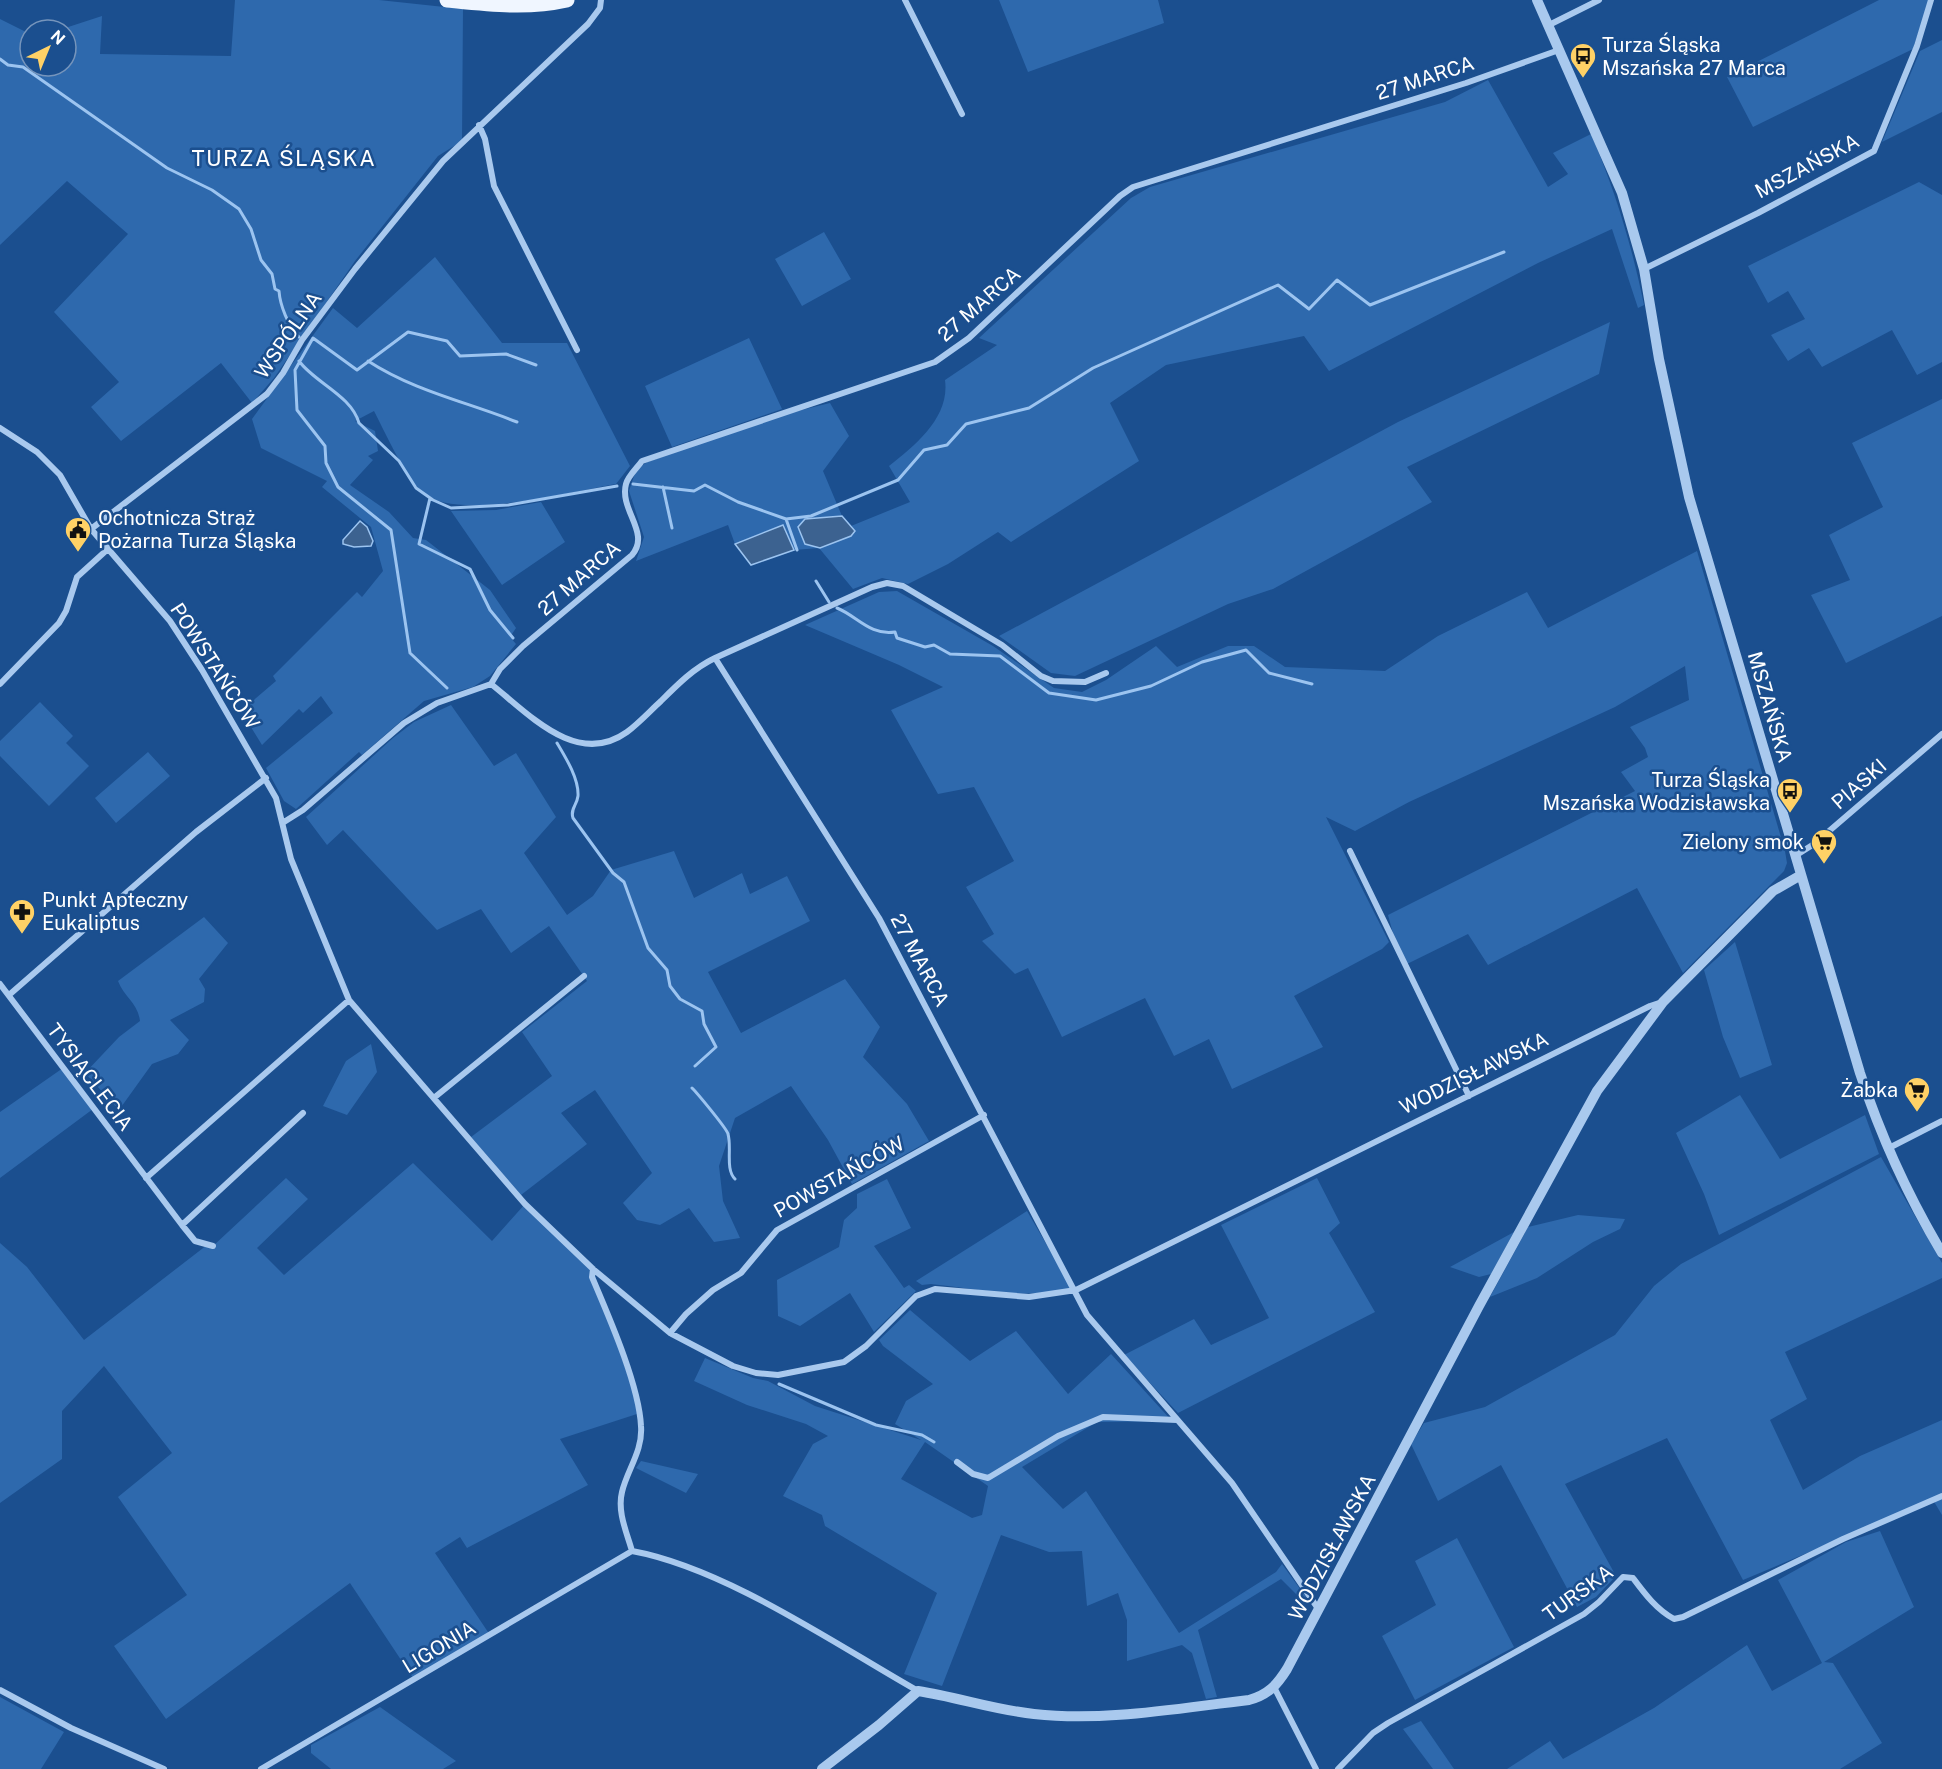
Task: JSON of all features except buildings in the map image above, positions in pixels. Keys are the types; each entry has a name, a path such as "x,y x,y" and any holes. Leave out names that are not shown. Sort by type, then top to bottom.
{"main road":[{"path":"447,0 492,5 562,0"}],"street":[{"name":"WSPÓLNA","path":"91,529 267,394 283,373 302,340 355,269 443,161 588,24 600,8 601,0"},
{"path":"905,0 962,114"},
{"name":"MSZAŃSKA","path":"1537,0 1622,193 1644,269 1659,359 1689,497 1860,1073 1887,1149 1920,1217 1942,1253"},
{"path":"1549,25 1599,0"},
{"name":"MSZAŃSKA","path":"1644,269 1839,171 1874,150 1917,46 1931,0"},
{"name":"27 MARCA","path":"491,684 500,669 523,646 563,615 639,548 640,538 630,514 625,488 627,481 642,461 936,362 969,338 1133,187 1455,87 1560,50"},
{"path":"479,125 485,139 494,186 577,350"},
{"name":"POWSTAŃCÓW","path":"0,428 37,452 60,475 91,529 170,621 266,778 284,822 291,860 349,1000 525,1204 593,1269 670,1334 734,1366 756,1373 778,1375 844,1362 866,1346 916,1296 935,1289 1029,1298 1076,1290"},
{"path":"0,684 59,623 76,577 109,548"},
{"path":"284,822 303,810 404,723 437,703 491,684 557,734 584,746 602,744 627,732 701,665 872,587 887,583 903,586 1002,645 1041,676 1053,681 1085,682 1106,673"},
{"name":"27 MARCA","path":"716,658 879,918 1076,1290"},
{"name":"PIASKI","path":"1795,856 1814,844 1942,734"},
{"path":"9,995 196,832 266,778"},
{"path":"1350,852 1469,1096"},
{"name":"WODZISŁAWSKA","path":"918,1690 1001,1710 1036,1715 1085,1716 1249,1700 1264,1695 1274,1687 1287,1669 1319,1610 1479,1306 1597,1091 1663,1002 1773,891 1801,875"},
{"path":"435,1097 584,976"},
{"name":"TYSIĄCLECIA","path":"0,984 195,1241 213,1246"},
{"path":"146,1178 349,1000"},
{"name":"WODZISŁAWSKA","path":"1076,1290 1650,1006 1663,1002"},
{"path":"182,1225 303,1113"},
{"name":"POWSTAŃCÓW","path":"670,1334 699,1302 741,1273 777,1230 984,1115"},
{"path":"1887,1149 1942,1120"},
{"path":"593,1269 592,1277 613,1328 640,1413 642,1429 638,1451 621,1493 621,1513 632,1551 655,1555 696,1571 764,1604 918,1690 879,1725 822,1769"},
{"path":"1076,1290 1092,1322 1232,1483 1319,1610"},
{"path":"957,1462 973,1474 988,1479 1058,1436 1103,1417 1177,1420"},
{"name":"TURSKA","path":"1338,1769 1373,1733 1584,1614 1623,1577 1633,1578 1656,1607 1674,1619 1942,1496"},
{"name":"LIGONIA","path":"261,1769 632,1551"},
{"path":"1274,1687 1316,1769"},
{"path":"0,1690 71,1728 164,1769"}],"shaded area":[{"path":"235,0 379,0 463,9 462,141 438,156 355,261 274,378 252,403 221,363 121,441 91,407 119,382 54,312 128,234 67,181 0,245 0,19 18,28 18,78 78,78 78,24 102,16 100,54 231,56"},
{"path":"999,0 1158,0 1164,23 1028,72"},
{"path":"1879,0 1929,0 1913,49 1753,127 1727,77"},
{"path":"1942,40 1942,112 1882,142 1920,51"},
{"path":"1488,80 1548,187 1568,174 1553,153 1591,134 1622,218 1644,305 1638,308 1612,229 1538,263 1329,371 1304,336 1166,365 1110,403 1139,461 1011,542 998,532 948,564 908,584 882,578 853,589 819,548 794,550 783,526 735,544 728,525 636,561 644,537 629,491 636,470 647,462 789,413 830,403 849,436 823,471 842,516 805,519 798,528 801,534 817,547 851,536 855,531 851,526 910,502 889,466 920,439 937,418 945,393 945,380 997,345 979,338 1131,198 1150,187 1445,102"},
{"path":"1919,182 1942,195 1942,362 1917,375 1892,330 1822,367 1809,348 1788,361 1771,335 1805,319 1788,291 1768,303 1748,266"},
{"path":"824,232 851,279 802,306 775,259"},
{"path":"435,257 502,343 567,343 630,466 616,484 516,502 462,505 439,501 423,493 416,486 396,455 374,411 355,421 375,431 378,451 368,456 373,460 350,485 389,512 413,538 426,540 490,590 516,628 510,637 516,644 490,676 473,687 424,701 362,755 359,752 296,809 284,801 266,768 333,713 321,696 303,713 299,709 262,745 241,711 276,681 273,676 357,592 362,597 383,571 371,527 322,487 327,481 261,448 252,419 333,308 357,328"},
{"path":"1610,322 1599,374 1407,467 1432,502 1273,589 1228,604 1075,676 1051,673 999,636 1398,422"},
{"path":"749,338 782,409 672,447 645,386"},
{"path":"1942,399 1942,616 1846,663 1811,595 1850,580 1829,535 1883,507 1852,443"},
{"path":"541,502 565,542 502,585 451,511 496,510"},
{"path":"842,516 855,531 851,536 820,548 805,544 798,527 805,519"},
{"path":"360,521 367,527 373,541 371,546 354,547 343,544 343,540"},
{"path":"783,525 794,550 751,565 735,544"},
{"path":"1697,551 1785,851 1787,863 1784,871 1683,973 1637,888 1488,965 1468,934 1407,964 1394,937 1388,915 1635,791 1621,772 1648,757 1645,748 1630,727 1689,700 1685,666 1615,707 1409,802 1355,831 1326,817 1389,942 1382,949 1294,996 1323,1047 1232,1089 1209,1039 1174,1056 1145,998 1062,1037 1028,968 1015,974 982,941 994,934 966,887 1014,861 974,787 938,794 891,710 943,687 899,665 805,625 879,592 897,591 993,646 1054,688 1082,692 1106,680 1156,646 1177,667 1228,646 1254,646 1285,667 1385,671 1438,636 1527,592 1548,628"},
{"path":"40,702 73,736 66,743 89,766 49,806 0,756 0,741"},
{"path":"451,705 494,766 516,753 556,817 524,853 567,915 593,896 611,870 674,851 694,898 742,873 750,894 787,876 810,921 708,972 741,1033 845,979 880,1027 863,1057 907,1104 929,1141 852,1184 828,1140 791,1086 735,1118 719,1166 723,1201 740,1238 714,1242 689,1208 660,1225 637,1220 623,1203 652,1173 595,1090 561,1113 587,1144 521,1195 471,1137 552,1076 522,1032 587,981 549,926 511,953 481,909 437,930 343,830 327,845 306,817 393,738 414,722"},
{"path":"148,752 170,776 116,823 95,798"},
{"path":"204,917 228,943 199,979 205,989 204,1002 170,1020 189,1040 178,1054 152,1064 119,1110 85,1073 119,1037 140,1021 137,1009 118,981"},
{"path":"1735,942 1772,1065 1740,1078 1723,1037 1704,970"},
{"path":"371,1044 377,1072 347,1115 323,1106 346,1061"},
{"path":"63,1068 93,1109 0,1178 0,1112"},
{"path":"1740,1095 1780,1159 1865,1115 1879,1154 1719,1235 1704,1194 1676,1133"},
{"path":"1881,1157 1942,1263 1942,1278 1785,1352 1807,1399 1770,1420 1803,1490 1860,1456 1942,1420 1942,1515 1933,1500 1743,1580 1667,1438 1565,1484 1616,1576 1596,1597 1577,1607 1501,1465 1438,1501 1411,1444 1424,1423 1485,1407 1615,1335 1654,1286 1681,1264"},
{"path":"413,1163 492,1241 525,1204 593,1269 640,1413 560,1439 588,1485 467,1548 460,1537 435,1553 490,1635 415,1681 350,1583 166,1719 114,1646 187,1595 118,1497 172,1453 104,1366 62,1411 62,1459 0,1503 0,1243 27,1267 84,1340 207,1245 213,1246 286,1178 308,1199 257,1248 284,1275"},
{"path":"1317,1178 1340,1223 1329,1233 1375,1312 1178,1413 1124,1355 1194,1319 1211,1345 1269,1318 1221,1225"},
{"path":"887,1179 911,1228 874,1246 904,1288 909,1285 916,1291 874,1332 850,1293 800,1326 778,1316 777,1280 839,1247 844,1220 857,1208 857,1194"},
{"path":"1027,1211 1072,1288 1020,1293 922,1285 916,1281"},
{"path":"1578,1215 1625,1219 1620,1229 1593,1242 1537,1278 1490,1297 1528,1227"},
{"path":"1514,1232 1491,1274 1479,1277 1450,1267"},
{"path":"910,1310 970,1361 1016,1331 1068,1394 1111,1354 1172,1421 1097,1422 1022,1467 1063,1509 1086,1491 1179,1633 1276,1572 1282,1564 1306,1597 1303,1601 1281,1579 1198,1630 1217,1697 1206,1699 1192,1653 1182,1645 1127,1661 1127,1620 1118,1593 1087,1606 1082,1551 1049,1552 1001,1535 942,1686 904,1674 937,1593 825,1526 822,1515 783,1496 813,1444 828,1436 806,1424 747,1405 694,1381 705,1358 753,1378 768,1381 815,1406 921,1440 895,1424 906,1401 933,1384 883,1346 879,1340","holes":["925,1442 988,1486 982,1515 972,1518 901,1479"]},
{"path":"641,1461 698,1474 686,1493 636,1468"},
{"path":"1880,1531 1914,1607 1824,1662 1833,1663 1882,1743 1840,1769 1507,1769 1550,1741 1563,1759 1654,1708 1747,1645 1772,1691 1822,1663 1778,1580 1846,1542"},
{"path":"1457,1538 1514,1647 1415,1700 1382,1636 1436,1605 1415,1561"},
{"path":"0,1697 64,1732 41,1769 0,1769"},
{"path":"380,1707 456,1761 443,1769 331,1769 311,1753 311,1745"},
{"path":"1421,1721 1454,1769 1433,1769 1403,1729"}],"waterway":[{"path":"0,59 8,65 23,67 167,168 212,190 239,209 251,229 261,260 272,274 275,289 279,291 288,321 299,337"},
{"path":"633,484 694,491 705,485 738,502 786,519 811,516 898,480 924,450 947,445 966,424 1029,408 1093,368 1278,285 1309,309 1337,280 1370,305 1504,252"},
{"path":"447,688 410,653 391,530 338,487 326,463 325,446 297,410 295,370 313,338 357,370 408,332 447,341 460,356 506,354 536,365"},
{"path":"299,361 341,397 355,413 359,423 399,461 416,488 433,500 451,508 508,505 617,486"},
{"path":"368,361 422,388 517,422"},
{"path":"663,487 672,528"},
{"path":"430,498 419,544 470,569 490,610 513,638"},
{"path":"786,519 797,550"},
{"path":"816,581 829,602"},
{"path":"837,608 871,628 878,631 895,632 897,638 925,647 934,645 950,654 1000,656 1049,693 1096,700 1151,686 1202,662 1246,650 1269,673 1312,684"},
{"path":"557,743 571,769 578,789 572,812 573,818 613,873 624,882 648,948 667,970 670,986 680,999 702,1011 704,1024 716,1047 695,1066"},
{"path":"692,1088 728,1134 729,1164 735,1179"},
{"path":"779,1384 876,1425 922,1435 934,1442"}],"place":[{"name":"Turza Śląska Mszańska 27 Marca","path":"1583,79"},
{"name":"Ochotnicza Straż Pożarna Turza Śląska","path":"78,553"},
{"name":"Turza Śląska Mszańska Wodzisławska","path":"1790,814"},
{"name":"Zielony smok","path":"1824,865"},
{"name":"Punkt Apteczny Eukaliptus","path":"22,935"},
{"name":"Żabka","path":"1917,1113"}],"district":[{"name":"TURZA ŚLĄSKA","path":"284,158"}]}
